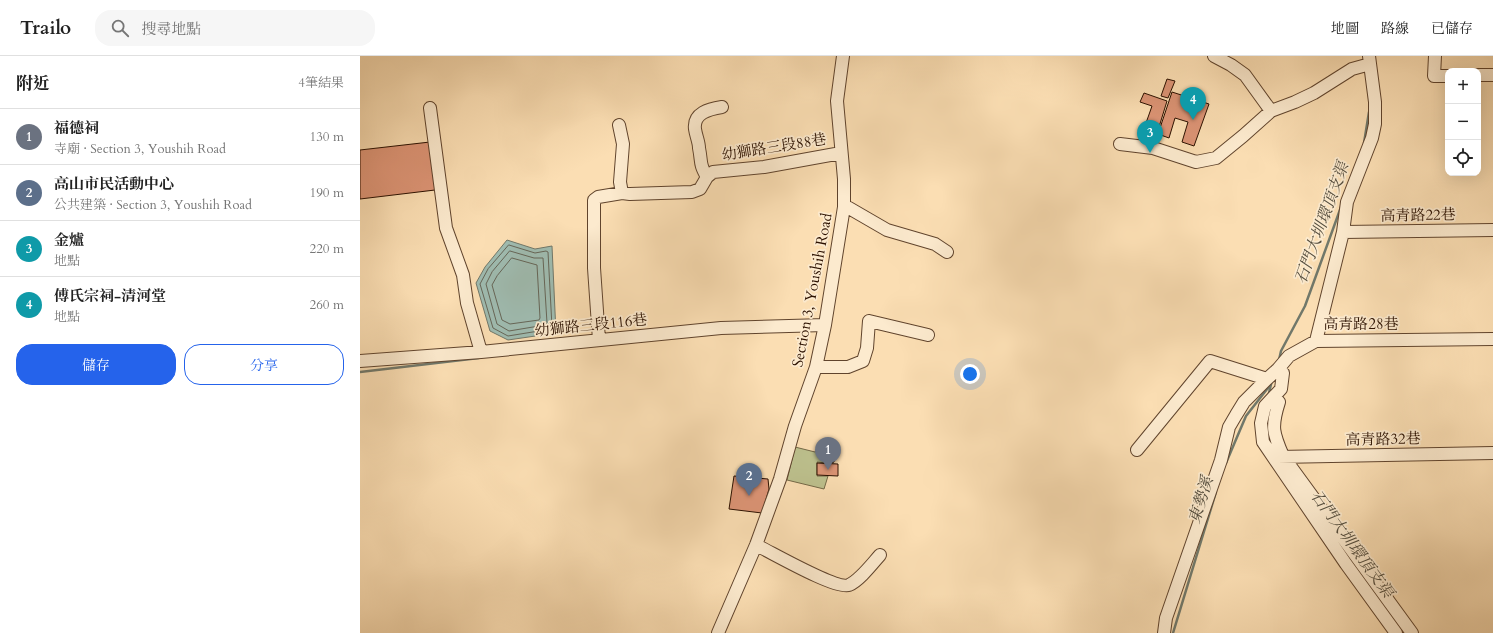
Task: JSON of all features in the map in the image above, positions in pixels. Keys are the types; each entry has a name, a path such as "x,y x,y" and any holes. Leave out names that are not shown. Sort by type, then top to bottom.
{"street":[{"name":"Section 3, Youshih Road","path":"718,633 756,545 780,479 795,426 816,367 825,325 844,207 844,180 837,102 843,56"},
{"path":"1214,56 1231,65 1245,75 1271,111"},
{"path":"1435,56 1434,76 1445,76"},
{"path":"1120,144 1153,148 1196,162 1216,158 1271,111 1308,96 1352,69 1370,60"},
{"name":"高青路28巷","path":"1370,60 1375,102 1375,124 1372,138 1347,202 1343,232 1316,341 1493,339"},
{"path":"1481,75 1493,75"},
{"path":"707,177 700,165 700,148 695,123 703,112 722,107"},
{"path":"430,108 446,228 463,276 480,352"},
{"path":"619,125 623,144 620,182 622,193"},
{"name":"幼獅路三段88巷","path":"599,340 594,268 594,200 598,197 622,193 692,192 700,189 707,177 713,172 764,167 841,153"},
{"path":"844,207 849,208 887,230 935,244 947,252"},
{"name":"高青路22巷","path":"1343,232 1493,230"},
{"path":"816,367 848,367 863,361 867,348 868,321 928,335"},
{"name":"幼獅路三段116巷","path":"360,361 480,352 721,328 825,325"},
{"path":"1164,633 1166,618 1221,460 1229,427 1244,402 1278,369 1289,356 1316,341"},
{"path":"1137,450 1210,361 1267,379"},
{"path":"1278,369 1283,373 1281,389 1265,406 1261,423 1263,442 1278,457 1412,633"},
{"path":"1279,402 1273,420 1278,457 1396,633"},
{"name":"高青路32巷","path":"1278,457 1493,453"},
{"path":"756,545 806,571 842,585 849,585 862,575 880,555"}],"green space":[{"path":"795,447 815,452 822,448 830,451 826,463 817,462 817,476 828,476 824,489 787,480"}],"water":[{"path":"507,240 535,249 552,246 556,333 508,340 490,331 476,283 485,267"}],"building":[{"path":"1167,79 1175,81 1168,98 1161,96"},
{"path":"1172,92 1209,104 1194,146 1182,142 1188,122 1175,118 1169,138 1158,134"},
{"path":"1144,93 1167,101 1159,127 1146,123 1152,106 1140,102"},
{"path":"430,142 435,190 360,199 360,150"},
{"path":"832,457 834,462 830,463 828,458"},
{"path":"817,463 838,464 838,476 817,475"},
{"path":"734,476 768,479 769,489 762,513 729,509"}],"waterway":[{"name":"石門大圳環頂支渠","path":"1364,143 1369,112"},
{"name":"石門大圳環頂支渠","path":"1279,360 1281,351 1305,306 1341,207"},
{"path":"360,372 479,358"},
{"name":"東勢溪","path":"1269,393 1272,380"},
{"name":"東勢溪","path":"1226,463 1246,416 1271,384"},
{"name":"東勢溪","path":"1173,633 1216,492"}],"place":[{"name":"傅氏宗祠-清河堂","path":"1193,120"},
{"name":"金爐","path":"1150,153"},
{"name":"福德祠","path":"828,470"},
{"name":"高山市民活動中心","path":"749,496"}]}
